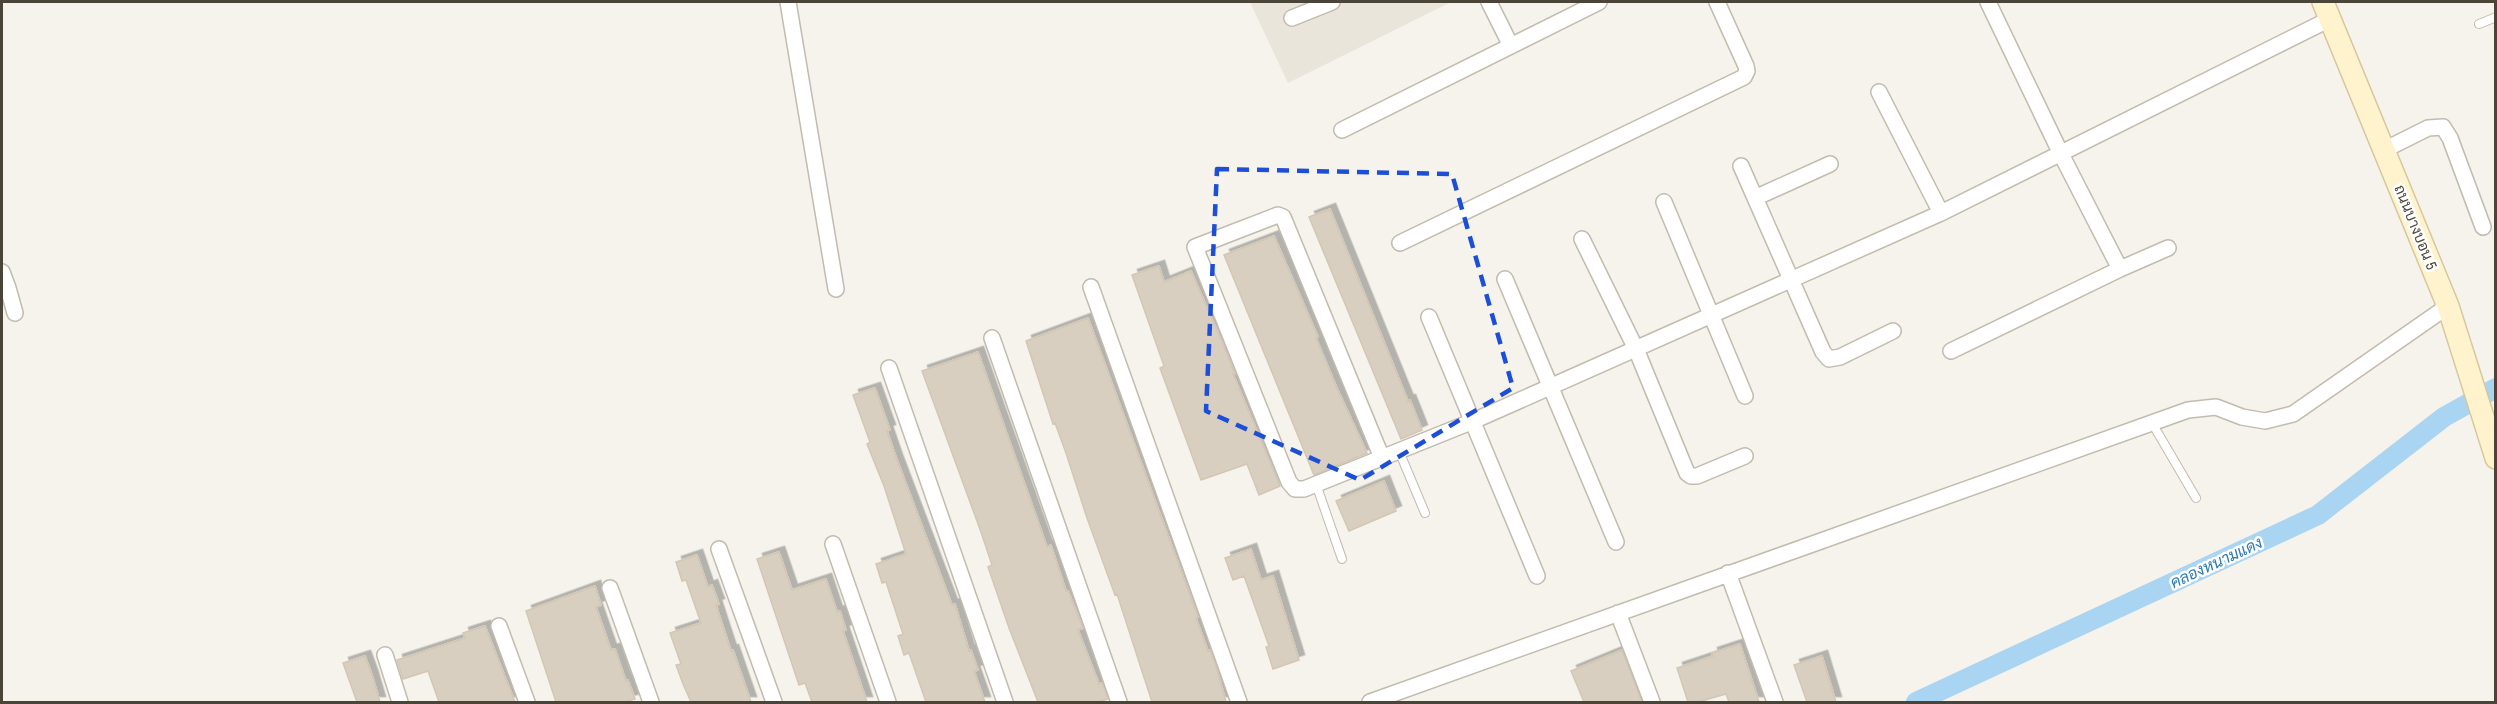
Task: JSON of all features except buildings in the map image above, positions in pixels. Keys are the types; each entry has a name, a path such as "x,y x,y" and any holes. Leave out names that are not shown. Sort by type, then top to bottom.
{"main road":[{"name":"ถนนบางบอน 5","path":"2327,10 2448,306 2496,458"}],"street":[{"path":"788,2 836,290"},
{"path":"1292,18 1332,2"},
{"path":"1489,2 1511,46"},
{"path":"1342,130 1599,2"},
{"path":"1400,243 1744,77 1747,71 1746,66 1717,2"},
{"path":"1988,2 2061,154 2120,269"},
{"path":"1382,458 1283,217 1278,215 1197,246 1195,250 1288,482 1295,489 1304,489 1382,458 1471,422 1941,213 2061,154 2327,10"},
{"path":"1879,92 1941,213"},
{"path":"2384,150 2428,128 2443,127 2450,138 2483,227"},
{"path":"1756,197 1830,164"},
{"path":"1741,166 1793,279 1823,352 1829,359 1840,357 1893,331"},
{"path":"1664,202 1745,396"},
{"path":"1582,239 1636,349 1687,472 1691,476 1697,476 1745,456"},
{"path":"1951,351 2168,248"},
{"path":"2,272 15,313"},
{"path":"1505,279 1616,542"},
{"path":"1091,287 1239,702"},
{"path":"1370,702 1728,573 1886,520 2188,410 2216,407 2242,417 2265,421 2293,414 2448,306"},
{"path":"1429,317 1537,576"},
{"path":"992,338 1119,702"},
{"path":"889,368 1005,702"},
{"path":"833,544 888,702"},
{"path":"719,549 774,702"},
{"path":"1728,573 1775,702"},
{"path":"610,588 651,702"},
{"path":"1618,613 1652,702"},
{"path":"499,627 527,702"},
{"path":"385,655 400,702"}],"lane":[{"path":"2479,24 2496,17"},
{"path":"2152,423 2196,498"},
{"path":"1399,451 1425,513"},
{"path":"1316,484 1342,559"}],"highlighted area":[{"path":"1217,169 1452,174 1513,388 1360,480 1206,411"}],"shaded area":[{"path":"1250,2 1451,2 1288,83"}],"waterway":[{"name":"คลองหนามแดง","path":"1916,702 2318,515 2444,417 2496,388"}]}
